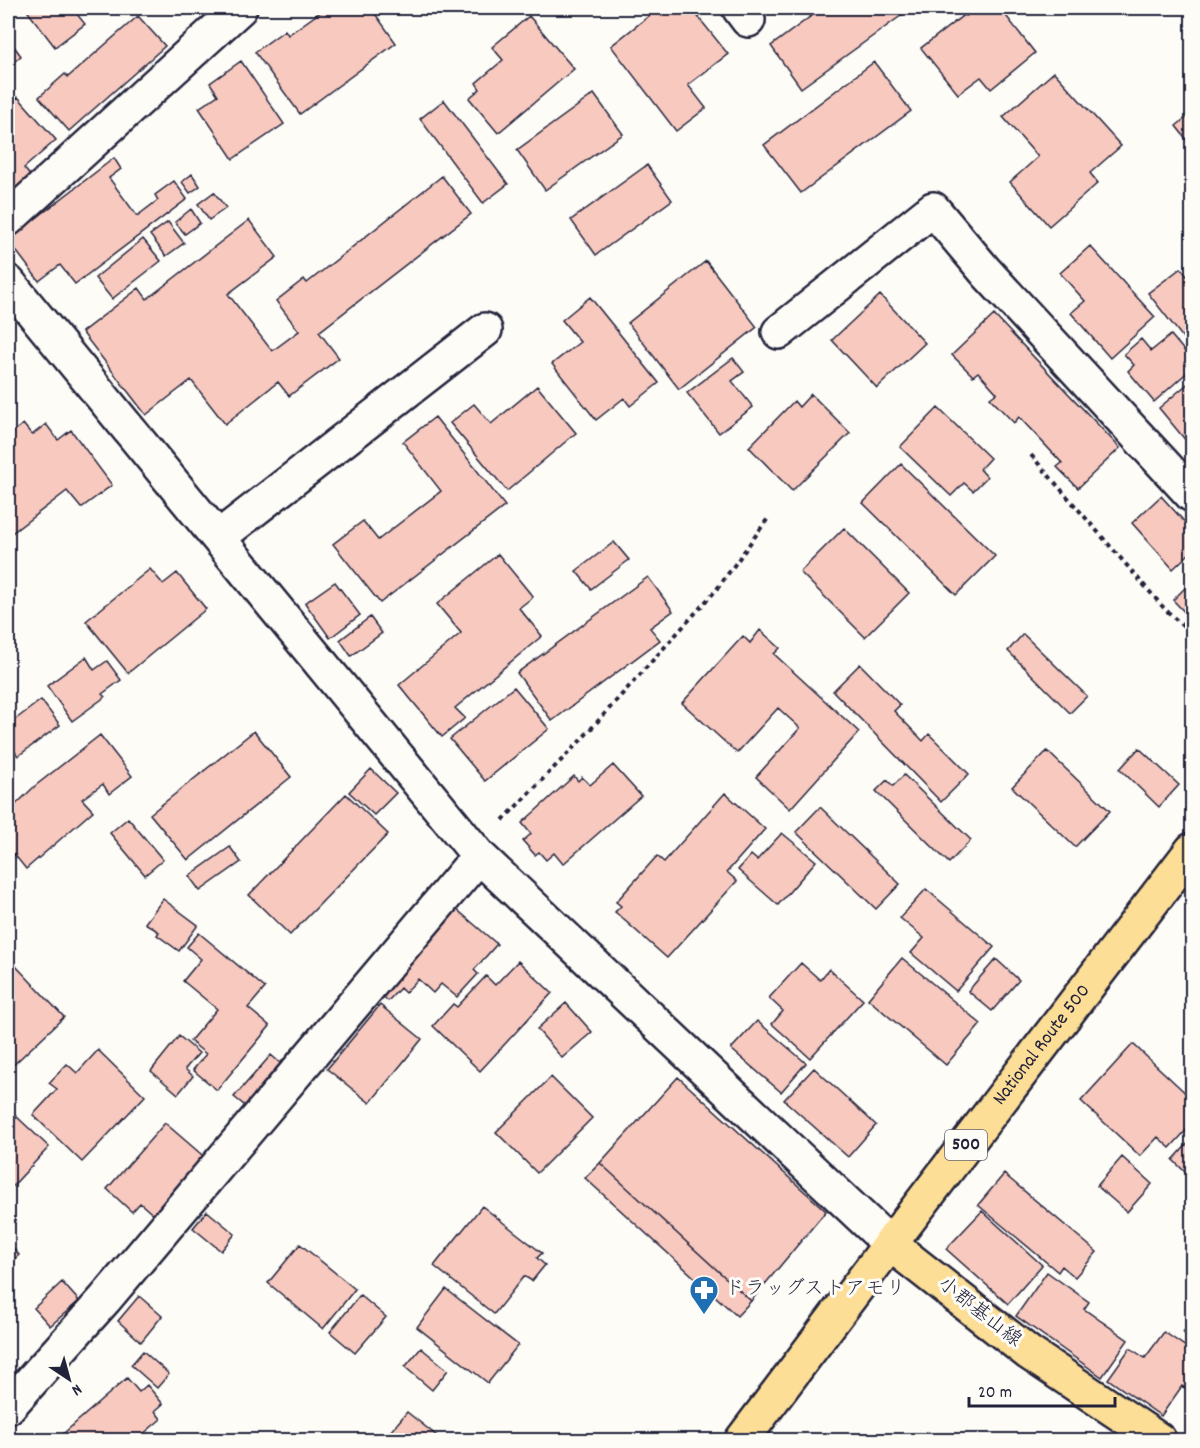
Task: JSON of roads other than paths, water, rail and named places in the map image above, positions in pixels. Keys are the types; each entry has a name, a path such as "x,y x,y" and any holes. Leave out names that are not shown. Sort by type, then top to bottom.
{"main road":[{"name":"National Route 500","path":"742,1440 1192,850"},
{"name":"小郡基山線","path":"890,1244 1029,1353 1159,1440"}],"street":[{"path":"8,219 240,8"},
{"path":"778,332 933,209 986,272 1192,495"},
{"path":"8,282 477,853 890,1244"},
{"path":"219,537 485,330"},
{"path":"8,1407 105,1299 477,853"}],"place":[{"name":"ドラッグストアモリ","path":"704,1316"}]}
